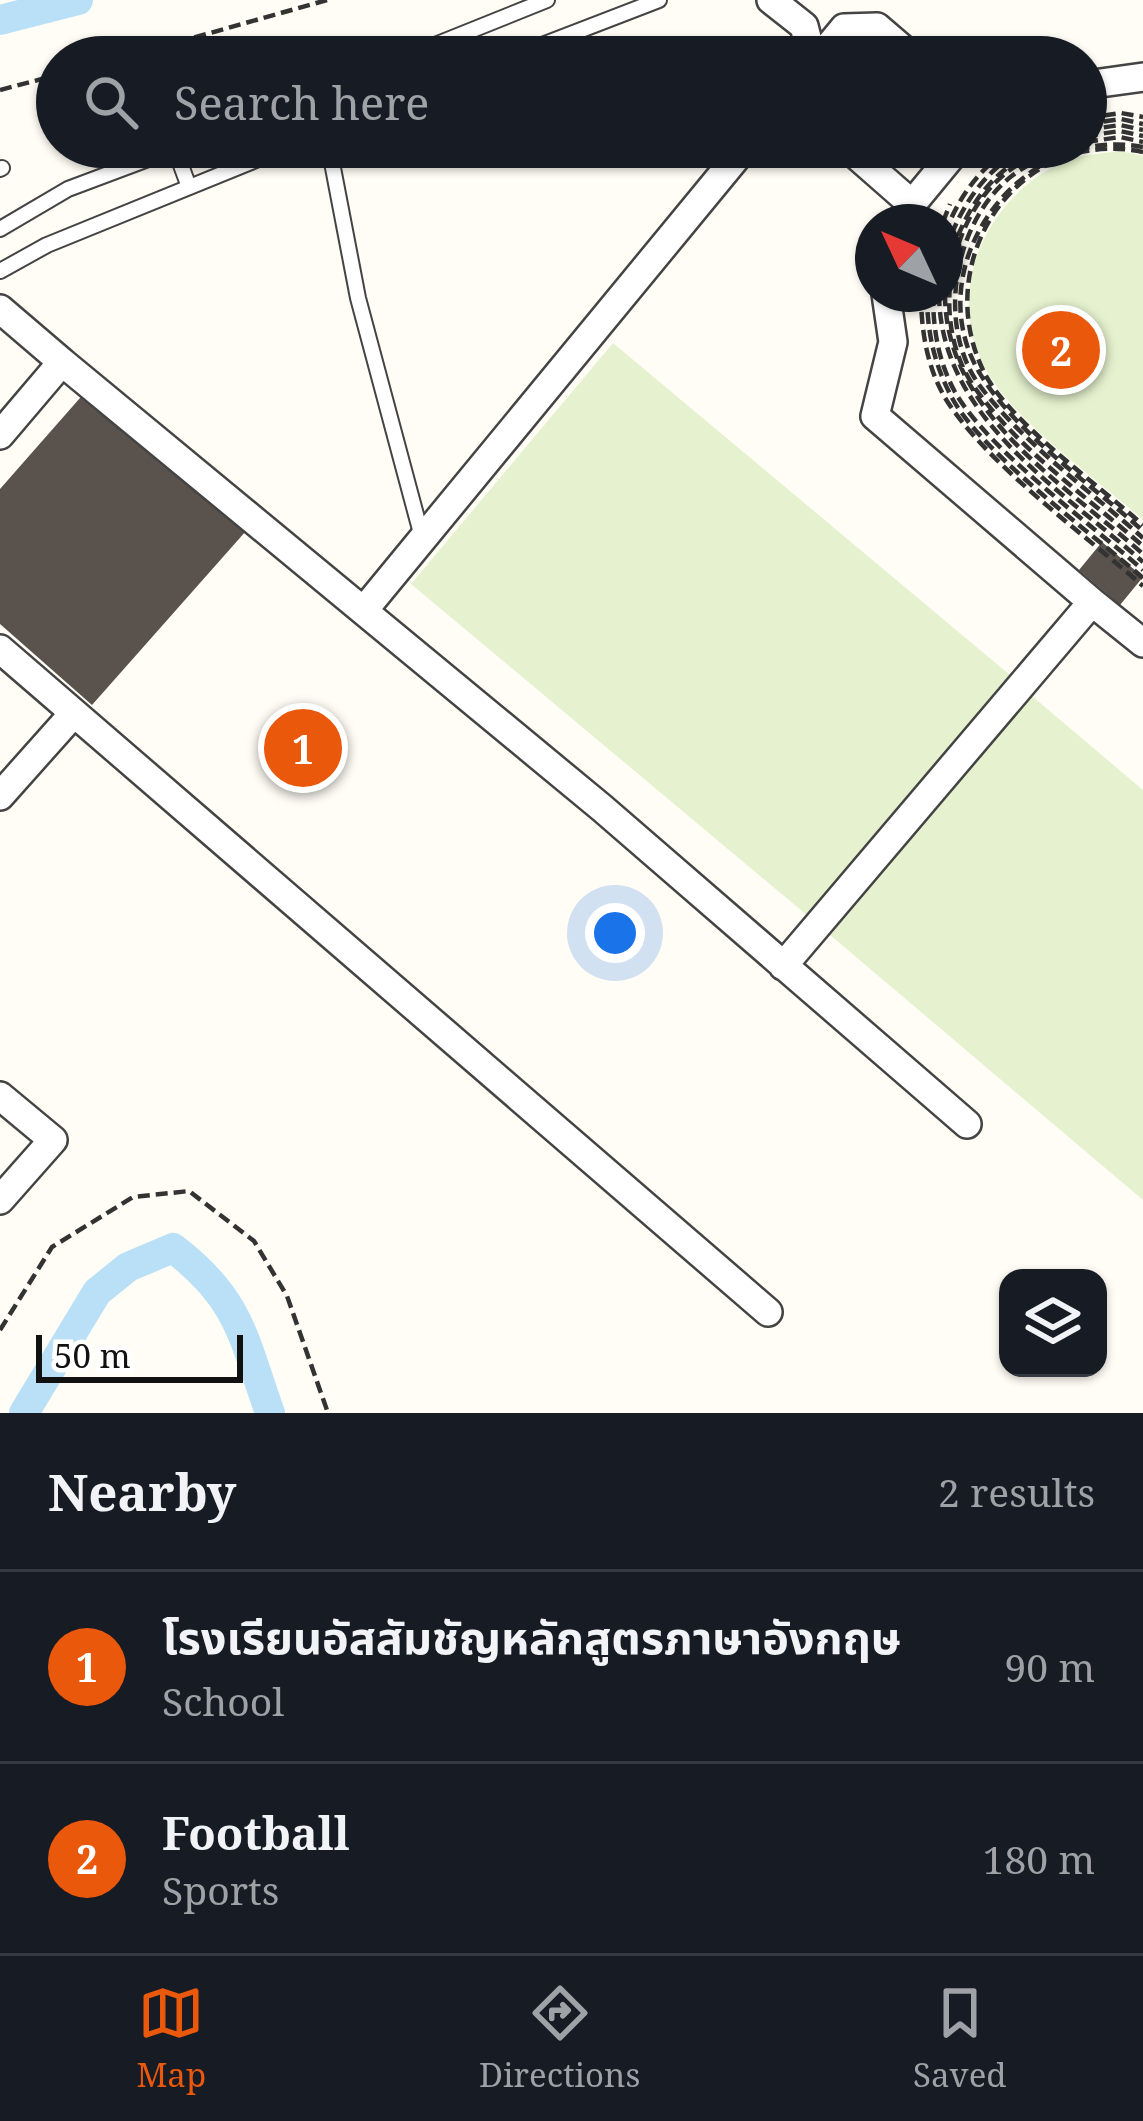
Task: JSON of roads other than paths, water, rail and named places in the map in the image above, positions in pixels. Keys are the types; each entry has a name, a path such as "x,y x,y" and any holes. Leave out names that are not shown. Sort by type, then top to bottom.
{"street":[{"path":"776,2 804,26 808,36"},
{"path":"804,26 877,27 888,36"},
{"path":"836,36 844,28"},
{"path":"1107,82 1143,77"},
{"path":"364,610 729,168"},
{"path":"867,168 899,204"},
{"path":"914,204 942,168"},
{"path":"0,309 364,610 967,1124"},
{"path":"889,312 893,342 875,416 1143,644"},
{"path":"0,435 62,362"},
{"path":"783,966 1093,602"},
{"path":"0,649 768,1312"},
{"path":"0,796 74,713"},
{"path":"0,1096 52,1140 0,1200"}],"lane":[{"path":"457,36 547,0"},
{"path":"566,36 659,0"},
{"path":"0,229 68,190 126,168"},
{"path":"184,168 189,187"},
{"path":"0,271 47,244 236,168"},
{"path":"333,168 358,298 422,537"}],"waterway":[{"path":"0,20 78,0"},
{"path":"24,1413 97,1292 128,1267 173,1248 213,1285 237,1321 270,1413"}],"place":[{"name":"Football","path":"1061,350"},
{"name":"โรงเรียนอัสสัมชัญหลักสูตรภาษาอังกฤษ","path":"303,748"}]}
